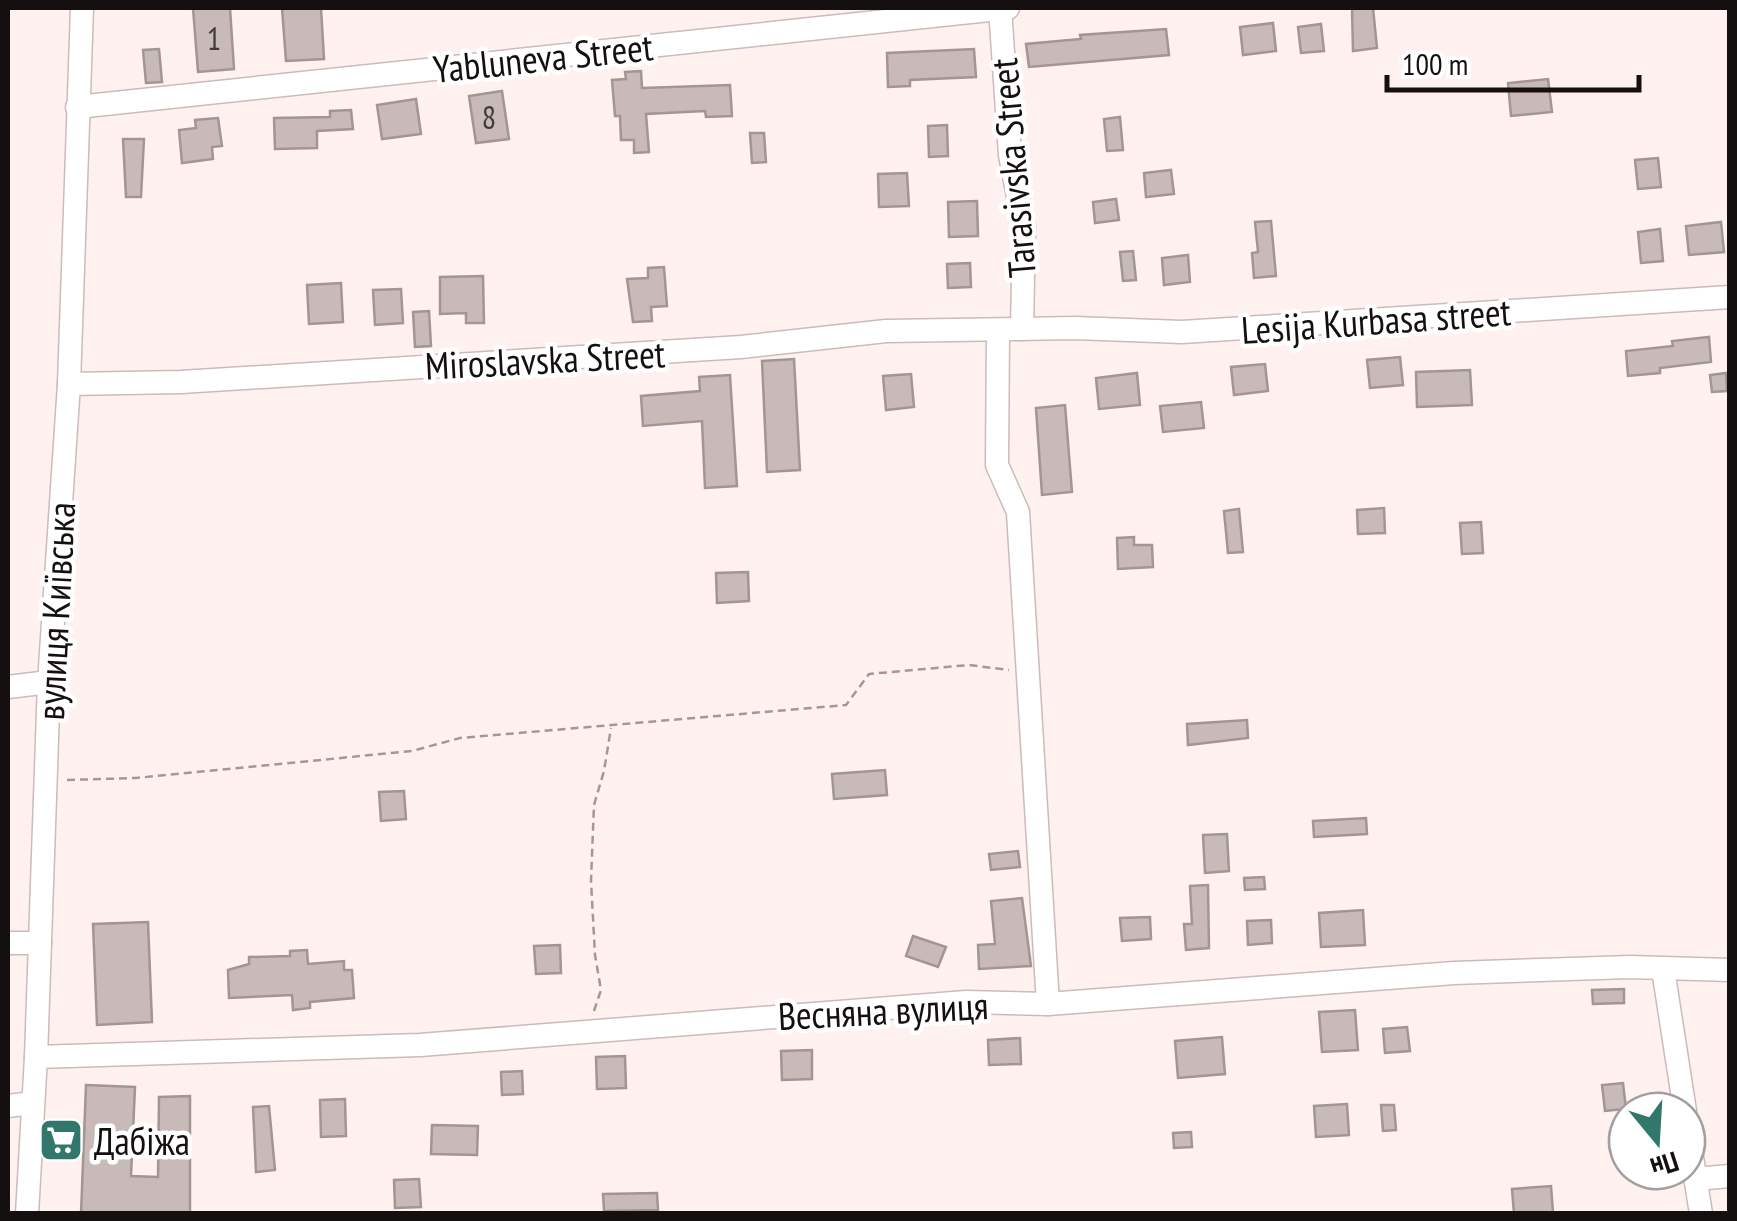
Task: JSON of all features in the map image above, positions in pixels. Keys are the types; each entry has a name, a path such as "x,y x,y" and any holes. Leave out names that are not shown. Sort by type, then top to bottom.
{"street":[{"name":"вулиця Київська","path":"27,1214 49,682 69,384 82,8"},
{"name":"Tarasivska Street","path":"1000,8 1010,155 1024,227 997,465 1018,512 1048,1004"},
{"name":"Yabluneva Street","path":"77,107 1008,8"},
{"name":"Lesija Kurbasa street","path":"1010,330 1182,332 1730,298"},
{"name":"Miroslavska Street","path":"69,384 181,382 644,353 886,331 1010,330"},
{"path":"8,687 49,682"},
{"path":"8,943 40,943"},
{"name":"Весняна вулиця","path":"36,1057 420,1044 966,1002 1048,1004 1392,977 1630,967 1730,970"},
{"path":"1663,969 1682,1091"},
{"path":"8,1106 34,1103"}],"path":[{"path":"46,781 136,778 412,751 460,738 846,704 869,674 969,665 1030,672"},
{"path":"587,1031 601,990 594,955 591,881 594,805 611,726"}],"building":[{"path":"193,8 230,8 234,69 198,72"},
{"path":"282,8 321,8 324,59 286,61"},
{"path":"1352,8 1373,8 1377,48 1353,51"},
{"path":"1273,23 1276,51 1243,55 1240,27"},
{"path":"1321,24 1324,51 1301,53 1298,27"},
{"path":"1166,29 1169,55 1029,67 1026,44 1081,39 1080,35"},
{"path":"159,49 162,82 146,83 143,50"},
{"path":"974,49 976,77 910,80 910,86 888,87 887,53"},
{"path":"641,71 642,88 730,85 732,116 706,117 705,111 646,114 649,152 634,153 634,140 621,140 612,80 626,79 625,72"},
{"path":"1548,79 1552,112 1511,116 1508,83"},
{"path":"502,91 509,139 476,143 469,96"},
{"path":"416,99 421,134 382,139 377,105"},
{"path":"351,110 353,129 317,131 317,148 275,149 274,118 330,117 330,111"},
{"path":"1120,117 1123,150 1107,151 1104,119"},
{"path":"218,118 222,146 212,147 213,159 182,163 179,130 196,128 195,120"},
{"path":"947,125 948,156 929,157 928,126"},
{"path":"750,133 764,133 766,162 752,163"},
{"path":"123,139 144,139 141,197 126,197"},
{"path":"1658,158 1661,187 1638,189 1635,160"},
{"path":"1171,170 1174,194 1146,197 1144,173"},
{"path":"907,173 909,206 879,207 878,174"},
{"path":"1116,199 1119,220 1095,223 1093,202"},
{"path":"977,201 978,236 949,237 948,202"},
{"path":"1271,221 1276,276 1254,278 1252,253 1258,252 1255,222"},
{"path":"1721,222 1724,252 1689,255 1686,226"},
{"path":"1660,229 1663,261 1641,263 1638,232"},
{"path":"1133,251 1136,280 1123,281 1120,252"},
{"path":"1188,255 1190,282 1164,285 1162,258"},
{"path":"970,263 971,287 948,288 947,264"},
{"path":"664,267 667,306 651,307 652,321 633,322 627,279 648,278 648,268"},
{"path":"483,276 484,323 466,323 466,313 440,314 440,277"},
{"path":"341,283 343,322 309,324 307,285"},
{"path":"401,289 403,323 375,325 373,290"},
{"path":"429,311 431,346 415,347 413,312"},
{"path":"1709,337 1711,362 1628,376 1626,351"},
{"path":"1400,357 1403,385 1370,388 1367,360"},
{"path":"794,359 800,470 767,472 762,361"},
{"path":"1265,364 1268,391 1234,395 1231,367"},
{"path":"1470,370 1472,405 1417,407 1416,372"},
{"path":"1137,373 1140,405 1099,409 1096,378"},
{"path":"1726,373 1727,391 1712,392 1710,375"},
{"path":"911,374 914,407 886,410 883,376"},
{"path":"730,375 737,486 705,488 702,421 643,426 641,396 700,391 699,377"},
{"path":"1201,402 1204,428 1163,432 1160,406"},
{"path":"1065,405 1072,492 1042,495 1036,408"},
{"path":"1384,508 1385,533 1358,534 1357,510"},
{"path":"1239,509 1243,552 1228,553 1224,511"},
{"path":"1481,522 1483,553 1462,554 1460,523"},
{"path":"1134,537 1134,545 1152,545 1153,567 1118,569 1117,538"},
{"path":"748,572 749,601 717,603 716,573"},
{"path":"1247,720 1248,738 1188,745 1187,724"},
{"path":"885,770 887,795 834,799 832,774"},
{"path":"404,791 406,819 381,821 379,792"},
{"path":"1366,818 1367,834 1314,837 1313,821"},
{"path":"1227,834 1229,871 1205,873 1203,835"},
{"path":"1018,851 1020,867 991,870 989,854"},
{"path":"1264,877 1265,889 1245,890 1244,878"},
{"path":"1208,885 1209,948 1186,950 1184,924 1192,924 1190,886"},
{"path":"1022,898 1031,966 979,969 978,945 995,944 991,901"},
{"path":"1363,910 1365,945 1321,947 1319,913"},
{"path":"1150,917 1151,939 1122,941 1120,918"},
{"path":"1271,920 1272,943 1248,945 1247,921"},
{"path":"148,922 152,1022 97,1025 93,924"},
{"path":"913,936 946,947 938,967 906,956"},
{"path":"560,945 561,973 536,974 534,946"},
{"path":"307,950 308,964 344,961 344,970 352,970 354,998 310,1002 310,1008 293,1010 292,995 229,998 228,970 249,964 249,957 290,956 290,951"},
{"path":"1624,989 1624,1003 1593,1004 1592,990"},
{"path":"1355,1010 1358,1050 1322,1052 1319,1012"},
{"path":"1407,1027 1410,1051 1385,1053 1383,1029"},
{"path":"1222,1037 1225,1074 1178,1078 1175,1041"},
{"path":"1020,1038 1021,1064 989,1065 988,1040"},
{"path":"812,1050 812,1079 782,1080 781,1051"},
{"path":"625,1056 626,1088 597,1089 596,1057"},
{"path":"522,1071 523,1094 502,1095 501,1072"},
{"path":"1623,1083 1624,1091 1607,1091 1607,1111 1605,1111 1602,1085"},
{"path":"86,1085 135,1087 131,1176 158,1177 159,1097 190,1096 190,1214 81,1214"},
{"path":"345,1099 346,1136 321,1137 320,1100"},
{"path":"1347,1104 1349,1135 1316,1137 1314,1106"},
{"path":"1381,1105 1394,1105 1396,1130 1383,1131"},
{"path":"269,1106 275,1170 256,1172 253,1107"},
{"path":"432,1125 478,1126 477,1155 431,1154"},
{"path":"1191,1132 1192,1147 1174,1148 1173,1133"},
{"path":"419,1179 421,1207 395,1208 394,1180"},
{"path":"1551,1186 1553,1212 1514,1214 1512,1189"},
{"path":"657,1193 658,1210 604,1211 603,1194"}],"place":[{"name":"Дабіжа","path":"61,1140"}]}
